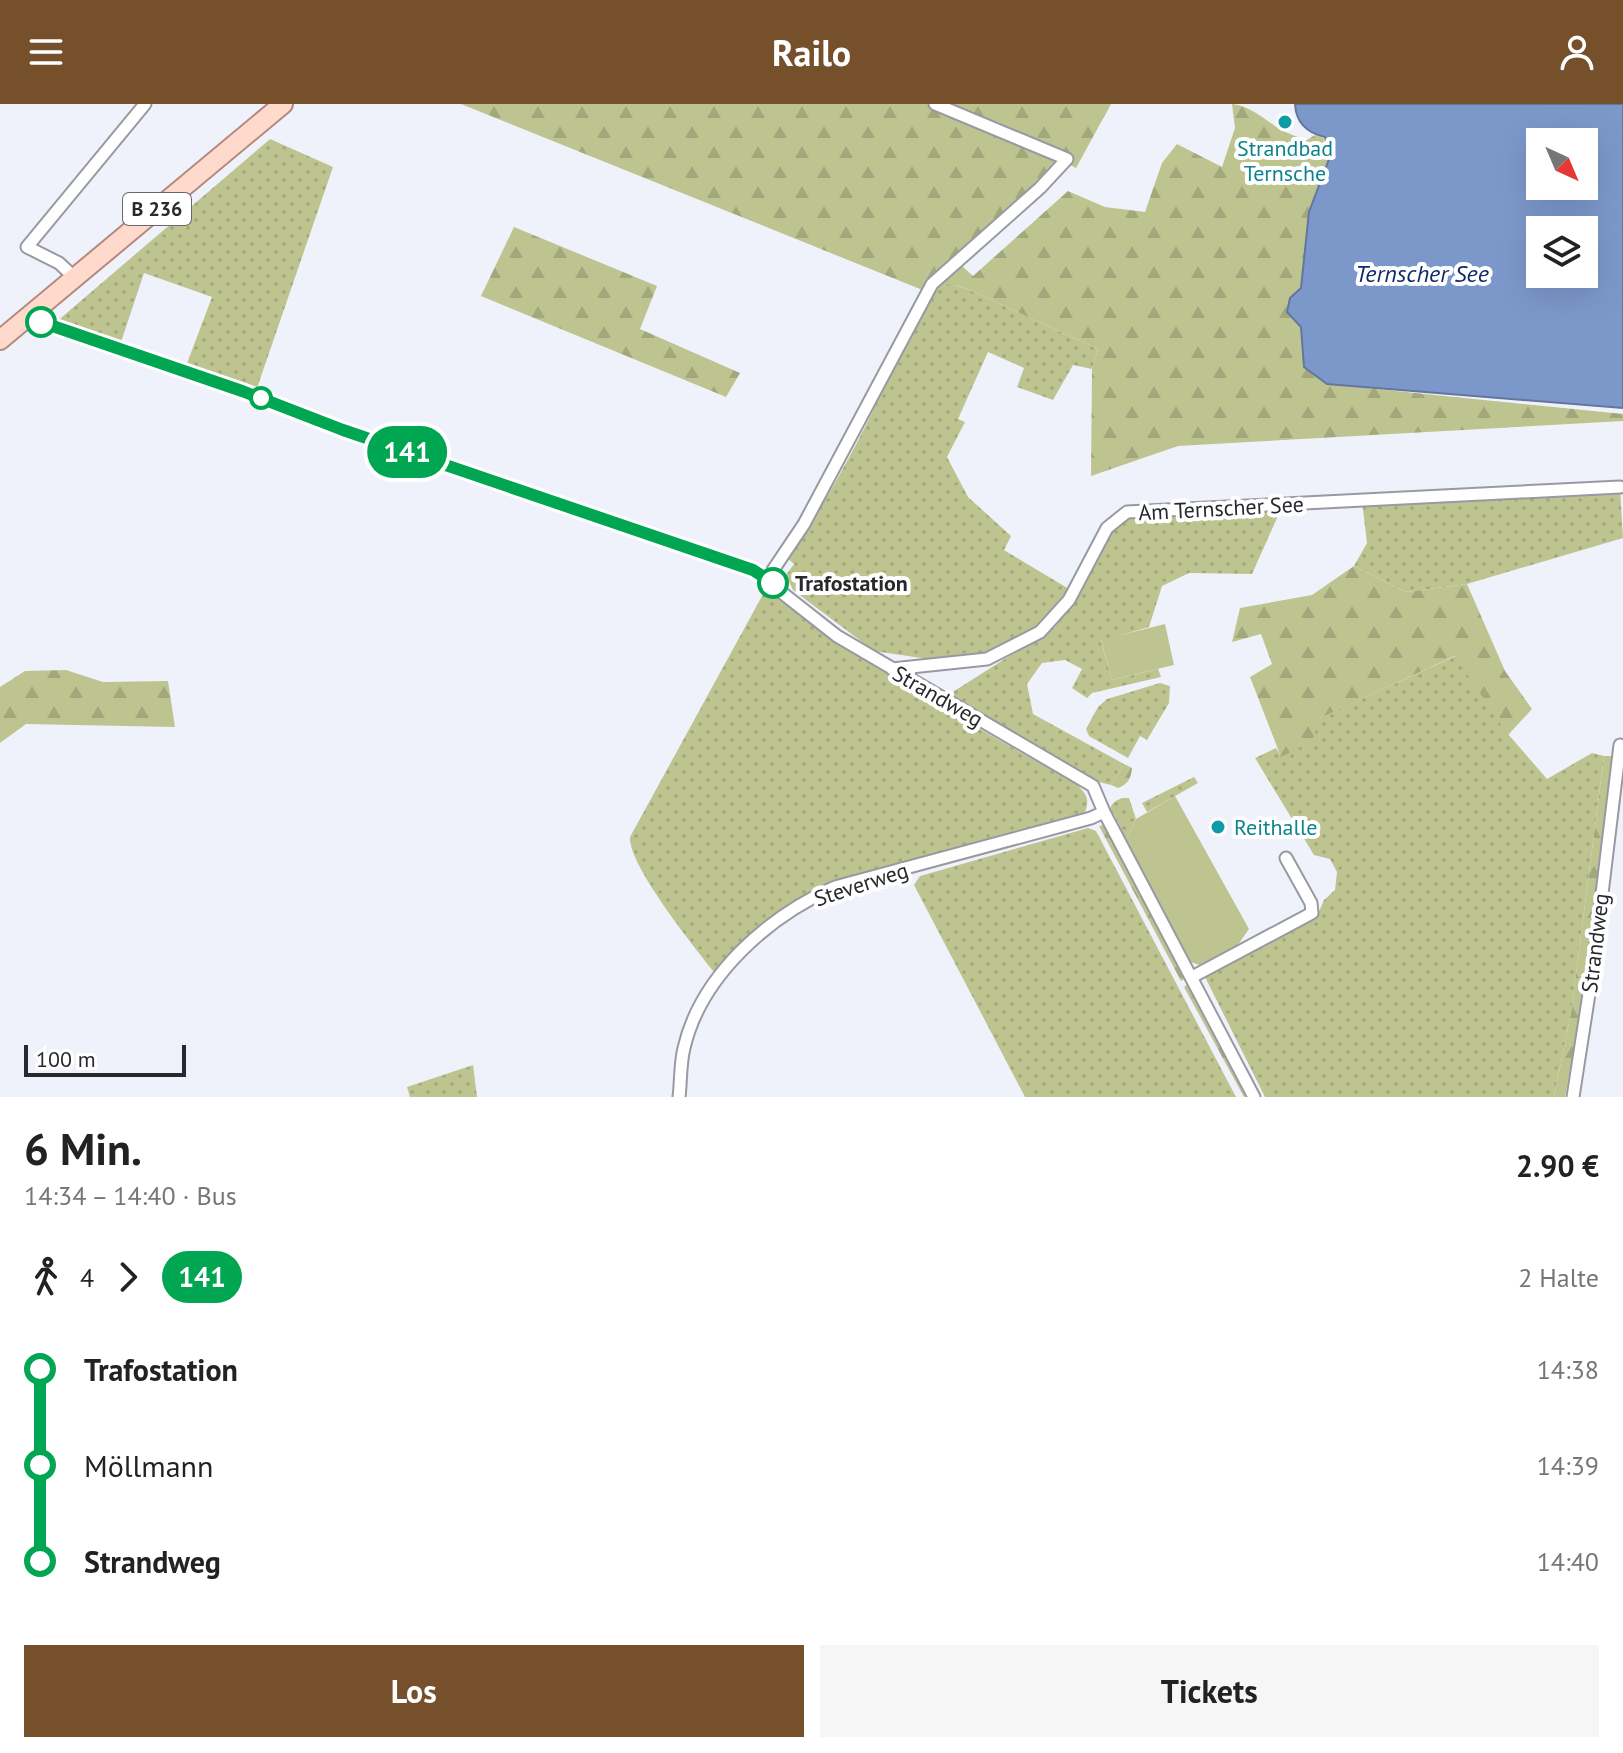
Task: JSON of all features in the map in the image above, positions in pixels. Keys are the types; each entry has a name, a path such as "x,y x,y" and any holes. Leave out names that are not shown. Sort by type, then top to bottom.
{"main road":[{"name":"B 236","path":"0,340 283,104"}],"street":[{"path":"75,278 59,263 27,247 145,104"},
{"path":"767,579 804,524 932,284 1040,188 1067,159 935,104"},
{"name":"Strandweg","path":"32,314 41,322 242,391 343,430 753,570 837,636 1093,786 1254,1097"},
{"name":"Am Ternscher See","path":"891,669 987,659 1040,632 1069,600 1107,528 1127,512 1620,487"},
{"name":"Strandweg","path":"1573,1097 1593,968 1620,745 1623,747"},
{"name":"Steverweg","path":"679,1097 684,1048 711,987 723,970 752,943 798,906 835,887 1104,812"},
{"path":"1192,977 1312,913 1311,903 1286,858"}],"green space":[{"path":"461,104 1111,104 1076,168 1068,164 960,264 973,276 1068,191 1105,207 1145,212 1162,163 1177,144 1222,167 1235,128 1232,104 1239,105 1290,134 1307,140 1315,135 1328,140 1329,159 1309,212 1301,288 1290,298 1327,384 1623,414 1623,421 1178,446 1091,476 1092,369 1098,349 967,289 946,284 925,291"},
{"path":"270,139 333,167 256,391 186,366 212,297 144,273 120,345 55,323"},
{"path":"514,227 657,286 640,329 740,373 726,397 481,296"},
{"path":"947,283 967,289 1098,349 1092,369 1073,365 1053,400 1017,387 1024,368 988,352 958,419 965,422 947,457 968,497 1011,536 1004,550 1069,589 1043,625 989,654 928,659 874,651 793,590 786,575 794,564 786,557 845,464 926,297 934,285"},
{"path":"1620,488 1623,538 1467,584 1406,592 1354,566 1367,543 1362,501"},
{"path":"1281,509 1252,574 1189,573 1162,586 1149,627 1101,641 1112,680 1158,669 1161,677 1092,693 1087,698 1072,688 1082,669 1065,660 1042,663 1027,684 1033,714 1124,764 1111,785 1095,781 948,695 1055,627 1109,529 1127,512"},
{"path":"1354,566 1406,592 1467,584 1505,671 1532,709 1508,735 1455,656 1320,718 1312,741 1281,757 1250,677 1272,664 1261,634 1232,642 1240,608 1312,595"},
{"path":"767,587 830,636 910,689 1076,784 1087,798 1084,815 831,884 769,922 714,972 651,886 632,850 630,837"},
{"path":"1165,624 1174,665 1112,680 1101,640"},
{"path":"1456,656 1508,734 1547,779 1592,753 1604,756 1571,1013 1554,1097 1265,1097 1204,975 1318,914 1324,900 1335,890 1337,872 1330,859 1314,855 1255,758 1276,748 1282,757 1319,718"},
{"path":"66,670 103,682 168,681 175,727 26,724 0,743 0,687 25,671"},
{"path":"1160,683 1170,686 1169,703 1147,740 1140,736 1128,758 1089,736 1086,729 1098,707 1107,699"},
{"path":"1604,756 1612,756 1583,998 1565,1097 1554,1097 1571,1013"},
{"path":"1124,764 1132,768 1131,775 1127,783 1118,788 1111,785"},
{"path":"1194,777 1198,783 1147,812 1142,803"},
{"path":"1175,796 1249,929 1237,946 1199,965 1191,962 1126,839 1136,819"},
{"path":"1122,798 1129,798 1136,819 1126,839 1114,814 1110,814 1113,804"},
{"path":"1105,825 1188,977 1181,981 1099,826"},
{"path":"1088,828 1096,831 1236,1097 1025,1097 914,885 920,876"},
{"path":"1191,982 1249,1094 1244,1097 1184,987"},
{"path":"473,1065 477,1097 410,1097 407,1087"}],"water":[{"name":"Ternscher See","path":"1295,104 1623,104 1623,408 1327,384 1304,367 1301,327 1287,312 1290,298 1301,288 1309,212 1329,159 1329,145 1325,137 1313,133 1298,117"}],"bus line":[{"name":"141","path":"41,322 242,391 343,430 753,570 773,583"}],"place":[{"name":"Strandbad Ternsche","path":"1285,122"},
{"name":"Trafostation","path":"773,583"},
{"name":"Reithalle","path":"1218,827"}]}
